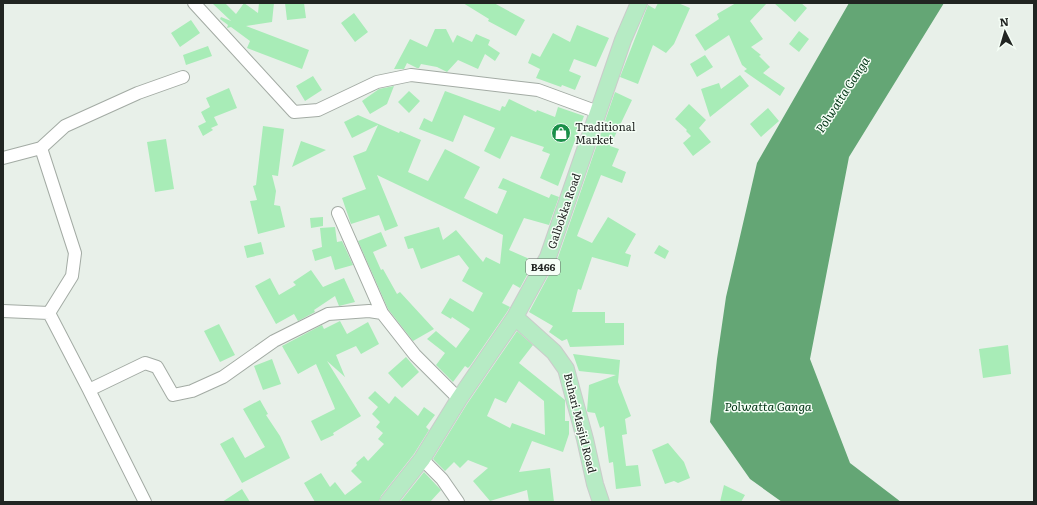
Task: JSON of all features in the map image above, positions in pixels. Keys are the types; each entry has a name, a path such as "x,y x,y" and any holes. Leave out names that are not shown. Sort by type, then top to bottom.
{"main road":[{"name":"Galbokka Road","path":"388,502 422,459 459,399 515,316 548,257 623,40 639,3"},
{"name":"Buhari Masjid Road","path":"515,316 554,352 566,369 585,439 594,484 601,502"}],"street":[{"path":"194,3 294,112 318,110 377,82 411,75 538,90 598,112"},
{"path":"3,158 41,148 65,126 138,93 183,77"},
{"path":"41,148 75,253 72,276 49,313"},
{"path":"338,212 382,313 415,355 459,399"},
{"path":"3,311 49,313"},
{"path":"89,390 145,363 157,367 173,395 192,391 223,377 274,341 328,314 369,311 382,313"},
{"path":"49,313 145,502"},
{"path":"422,459 442,479 458,502"}],"water":[{"name":"Polwatta Ganga","path":"849,3 944,3 849,157 810,359 850,463 901,502 782,502 750,479 710,422 717,359 726,297 757,163"}],"building":[{"path":"212,3 225,3 236,14 244,3 258,13 259,3 274,3 272,22 246,26 309,50 302,69 247,48 250,41 231,27 227,28 228,25 220,19 221,17 231,21"},
{"path":"285,3 304,3 306,18 287,20"},
{"path":"463,3 494,3 525,20 516,36 488,21 489,19"},
{"path":"658,3 678,3 690,8 674,44 666,53 653,45 638,84 620,77 648,5 655,9"},
{"path":"736,3 767,3 750,21 763,39 751,47 761,55 759,56 770,67 763,73 785,88 780,96 744,71 747,69 742,65 729,35 705,51 695,35 719,19 717,14"},
{"path":"774,3 801,3 807,8 795,22"},
{"path":"354,13 368,32 355,42 341,23"},
{"path":"191,20 200,33 180,47 171,33"},
{"path":"577,25 609,38 596,67 574,59 569,71 581,76 575,90 562,85 561,87 536,78 540,69 528,63 532,53 540,57 553,33 570,42"},
{"path":"435,29 446,29 453,43 457,35 472,42 476,34 490,40 488,45 500,53 495,61 485,54 478,69 458,60 447,72 437,67 421,64 419,68 417,68 407,63 404,69 394,69 410,39 427,47"},
{"path":"799,31 809,39 799,52 789,44"},
{"path":"208,46 212,56 186,65 183,55"},
{"path":"705,55 713,67 697,77 690,64"},
{"path":"740,75 749,86 710,117 701,89 719,83 721,89"},
{"path":"313,76 322,90 305,101 296,86"},
{"path":"394,86 387,104 370,114 362,101 379,89"},
{"path":"229,88 237,108 214,117 218,125 211,128 213,130 203,136 198,126 206,122 201,112 210,107 206,98"},
{"path":"409,91 420,101 409,113 398,102"},
{"path":"445,91 500,111 502,106 505,107 509,99 536,112 537,110 555,117 558,107 584,116 558,186 540,178 550,154 542,151 544,147 511,136 500,159 484,151 495,128 464,115 453,142 419,129 424,118 432,122"},
{"path":"615,92 632,100 610,146 619,149 612,166 626,172 622,183 601,175 577,236 592,243 608,217 636,234 625,253 631,255 628,267 592,257 581,290 578,289 572,312 605,312 605,323 624,323 624,345 570,347 567,339 562,341 549,332 553,326 529,312 551,271 553,272"},
{"path":"689,104 706,120 699,128 711,142 693,156 683,143 691,136 675,119"},
{"path":"768,108 779,121 761,137 750,124"},
{"path":"358,115 399,133 400,131 421,140 408,172 428,181 445,149 480,167 464,198 497,214 507,191 498,188 503,178 549,198 551,194 559,197 549,225 524,218 509,250 534,261 533,264 520,288 513,284 502,303 510,307 507,312 470,366 468,368 465,366 453,382 436,365 445,353 427,339 436,331 456,348 470,329 452,317 451,319 441,313 450,298 473,312 483,293 462,281 469,268 459,255 421,269 413,248 408,249 404,237 439,227 443,240 456,230 483,262 486,257 500,264 503,235 377,175 398,226 385,231 379,215 351,224 342,198 366,189 353,156 366,151 378,125 352,138 344,122"},
{"path":"263,126 284,129 278,176 272,175 276,191 274,205 280,206 285,227 258,234 250,201 257,200 253,186 256,185"},
{"path":"166,139 174,189 155,192 147,142"},
{"path":"301,141 326,150 292,167"},
{"path":"323,217 323,226 311,228 310,218"},
{"path":"335,227 337,242 342,241 353,265 335,270 331,256 315,261 312,250 322,247 320,228"},
{"path":"381,232 387,246 373,252 381,270 383,269 397,294 400,292 434,329 413,341 388,309 358,241"},
{"path":"261,242 264,254 247,258 244,246"},
{"path":"659,245 669,251 665,259 654,253"},
{"path":"311,270 323,287 344,278 355,302 339,306 335,296 314,310 315,312 298,321 294,314 276,324 255,286 270,278 279,295 296,285 293,282"},
{"path":"340,321 347,334 368,322 379,344 361,354 356,346 336,355 345,377 327,361 361,416 333,433 334,435 321,441 311,421 335,409 334,406 316,364 298,374 282,346 322,325 324,329"},
{"path":"219,324 235,355 220,362 204,331"},
{"path":"517,331 533,345 519,363 565,400 565,421 569,421 569,434 563,452 532,441 519,472 550,468 554,502 529,502 527,490 490,501 473,481 488,468 468,460 460,468 454,462 445,471 433,459 467,404","holes":["519,381 544,401 545,435 512,423 510,428 487,416 495,398 506,403"]},
{"path":"1008,345 1011,374 983,378 979,349"},
{"path":"573,354 620,360 618,382 631,416 625,419 627,434 622,435 626,466 638,465 641,486 616,489 613,462 609,463 604,426 600,428 595,413 587,411 589,385 616,375 579,371"},
{"path":"406,357 419,372 402,388 388,373"},
{"path":"272,359 281,384 263,390 254,366"},
{"path":"375,391 389,404 395,396 418,416 424,407 435,415 426,427 429,430 414,454 381,496 379,502 315,502 304,483 321,473 330,487 335,482 345,495 362,482 351,471 357,465 356,463 364,456 368,461 384,444 378,439 383,433 376,427 380,422 372,414 378,407 368,398"},
{"path":"260,400 268,414 266,415 280,436 290,458 242,483 220,444 233,437 245,458 265,447 243,409"},
{"path":"668,443 684,462 690,478 678,483 674,481 665,484 652,450"},
{"path":"424,472 441,490 430,502 400,502"},
{"path":"724,485 745,495 741,502 720,502"},
{"path":"242,489 250,502 222,502"}],"place":[{"name":"Traditional Market","path":"561,133"}]}
